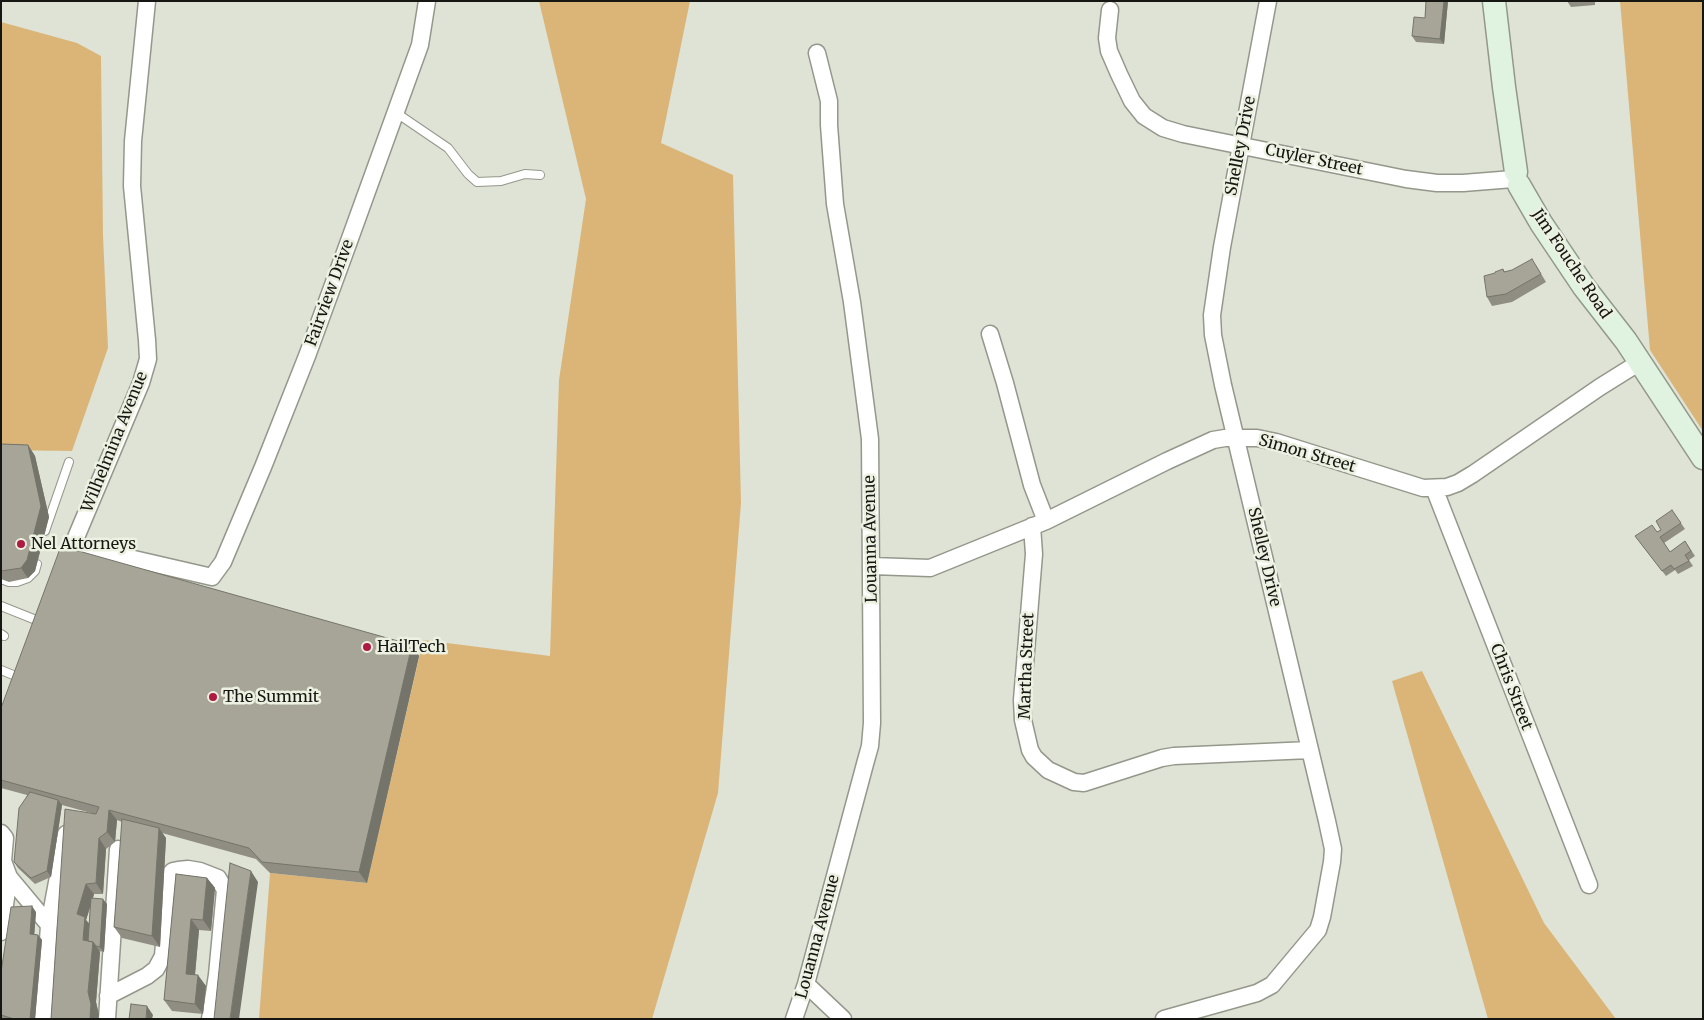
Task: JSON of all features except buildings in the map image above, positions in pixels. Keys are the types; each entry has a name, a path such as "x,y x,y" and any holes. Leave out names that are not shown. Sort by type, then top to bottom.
{"street":[{"name":"Wilhelmina Avenue","path":"65,564 141,383 148,359 148,340 132,186 133,141 147,1"},
{"name":"Fairview Drive","path":"207,593 212,577 223,562 267,458 310,346 420,45 427,1"},
{"name":"Shelley Drive","path":"1164,1019 1266,989 1272,985 1318,930 1329,885 1333,849 1223,385 1213,335 1212,315 1222,247 1268,1"},
{"name":"Jim Fouche Road","path":"1494,1 1520,177 1585,279 1615,318 1626,341 1703,458"},
{"name":"Jim Fouche Road","path":"1504,1 1516,93 1515,136"},
{"name":"Cuyler Street","path":"1110,10 1107,38 1109,51 1132,101 1144,116 1164,128 1183,134 1413,180 1462,183 1520,177"},
{"name":"Louanna Avenue","path":"794,1019 806,984 870,746 872,723 870,439 852,302 835,204 829,101 817,53"},
{"name":"Martha Street","path":"990,334 1032,485 1039,524 1034,554 1022,700 1023,720 1030,750 1034,757 1048,770 1074,782 1084,783 1162,758 1174,756 1310,750"},
{"name":"Simon Street","path":"872,566 930,568 1039,524 1213,440 1256,438 1276,442 1423,488 1447,487 1458,483 1640,362"},
{"name":"Chris Street","path":"1434,488 1589,885"},
{"path":"73,545 212,577"},
{"path":"34,638 48,605"},
{"path":"11,693 24,661"},
{"path":"42,1019 49,925 68,822"},
{"path":"1,833 5,838 1,932"},
{"path":"107,1019 118,849"},
{"path":"4,866 49,925"},
{"path":"108,996 147,976 156,969 163,956 167,909 167,880 169,875 173,871 178,870 200,871 218,878 225,890 217,975 210,1019"},
{"path":"806,984 843,1019"}],"lane":[{"path":"396,112 448,148 468,174 477,182 501,182 525,174 540,175"},
{"path":"44,535 69,462"},
{"path":"45,500 49,517"},
{"path":"1,579 8,582 17,582 28,578 35,571 40,553"},
{"path":"1,606 41,622"},
{"path":"1,670 18,677"}],"shaded area":[{"path":"539,1 690,1 661,143 733,175 741,503 718,793 652,1019 259,1019 270,873 367,883 423,640 550,656 559,380 586,199"},
{"path":"1620,1 1703,1 1703,431 1650,350"},
{"path":"1,22 77,43 101,56 103,235 108,348 72,451 1,450"},
{"path":"1422,671 1544,923 1616,1019 1488,1019 1392,681"}],"place":[{"name":"Nel Attorneys","path":"21,544"},
{"name":"HailTech","path":"367,647"},
{"name":"The Summit","path":"213,697"}]}
